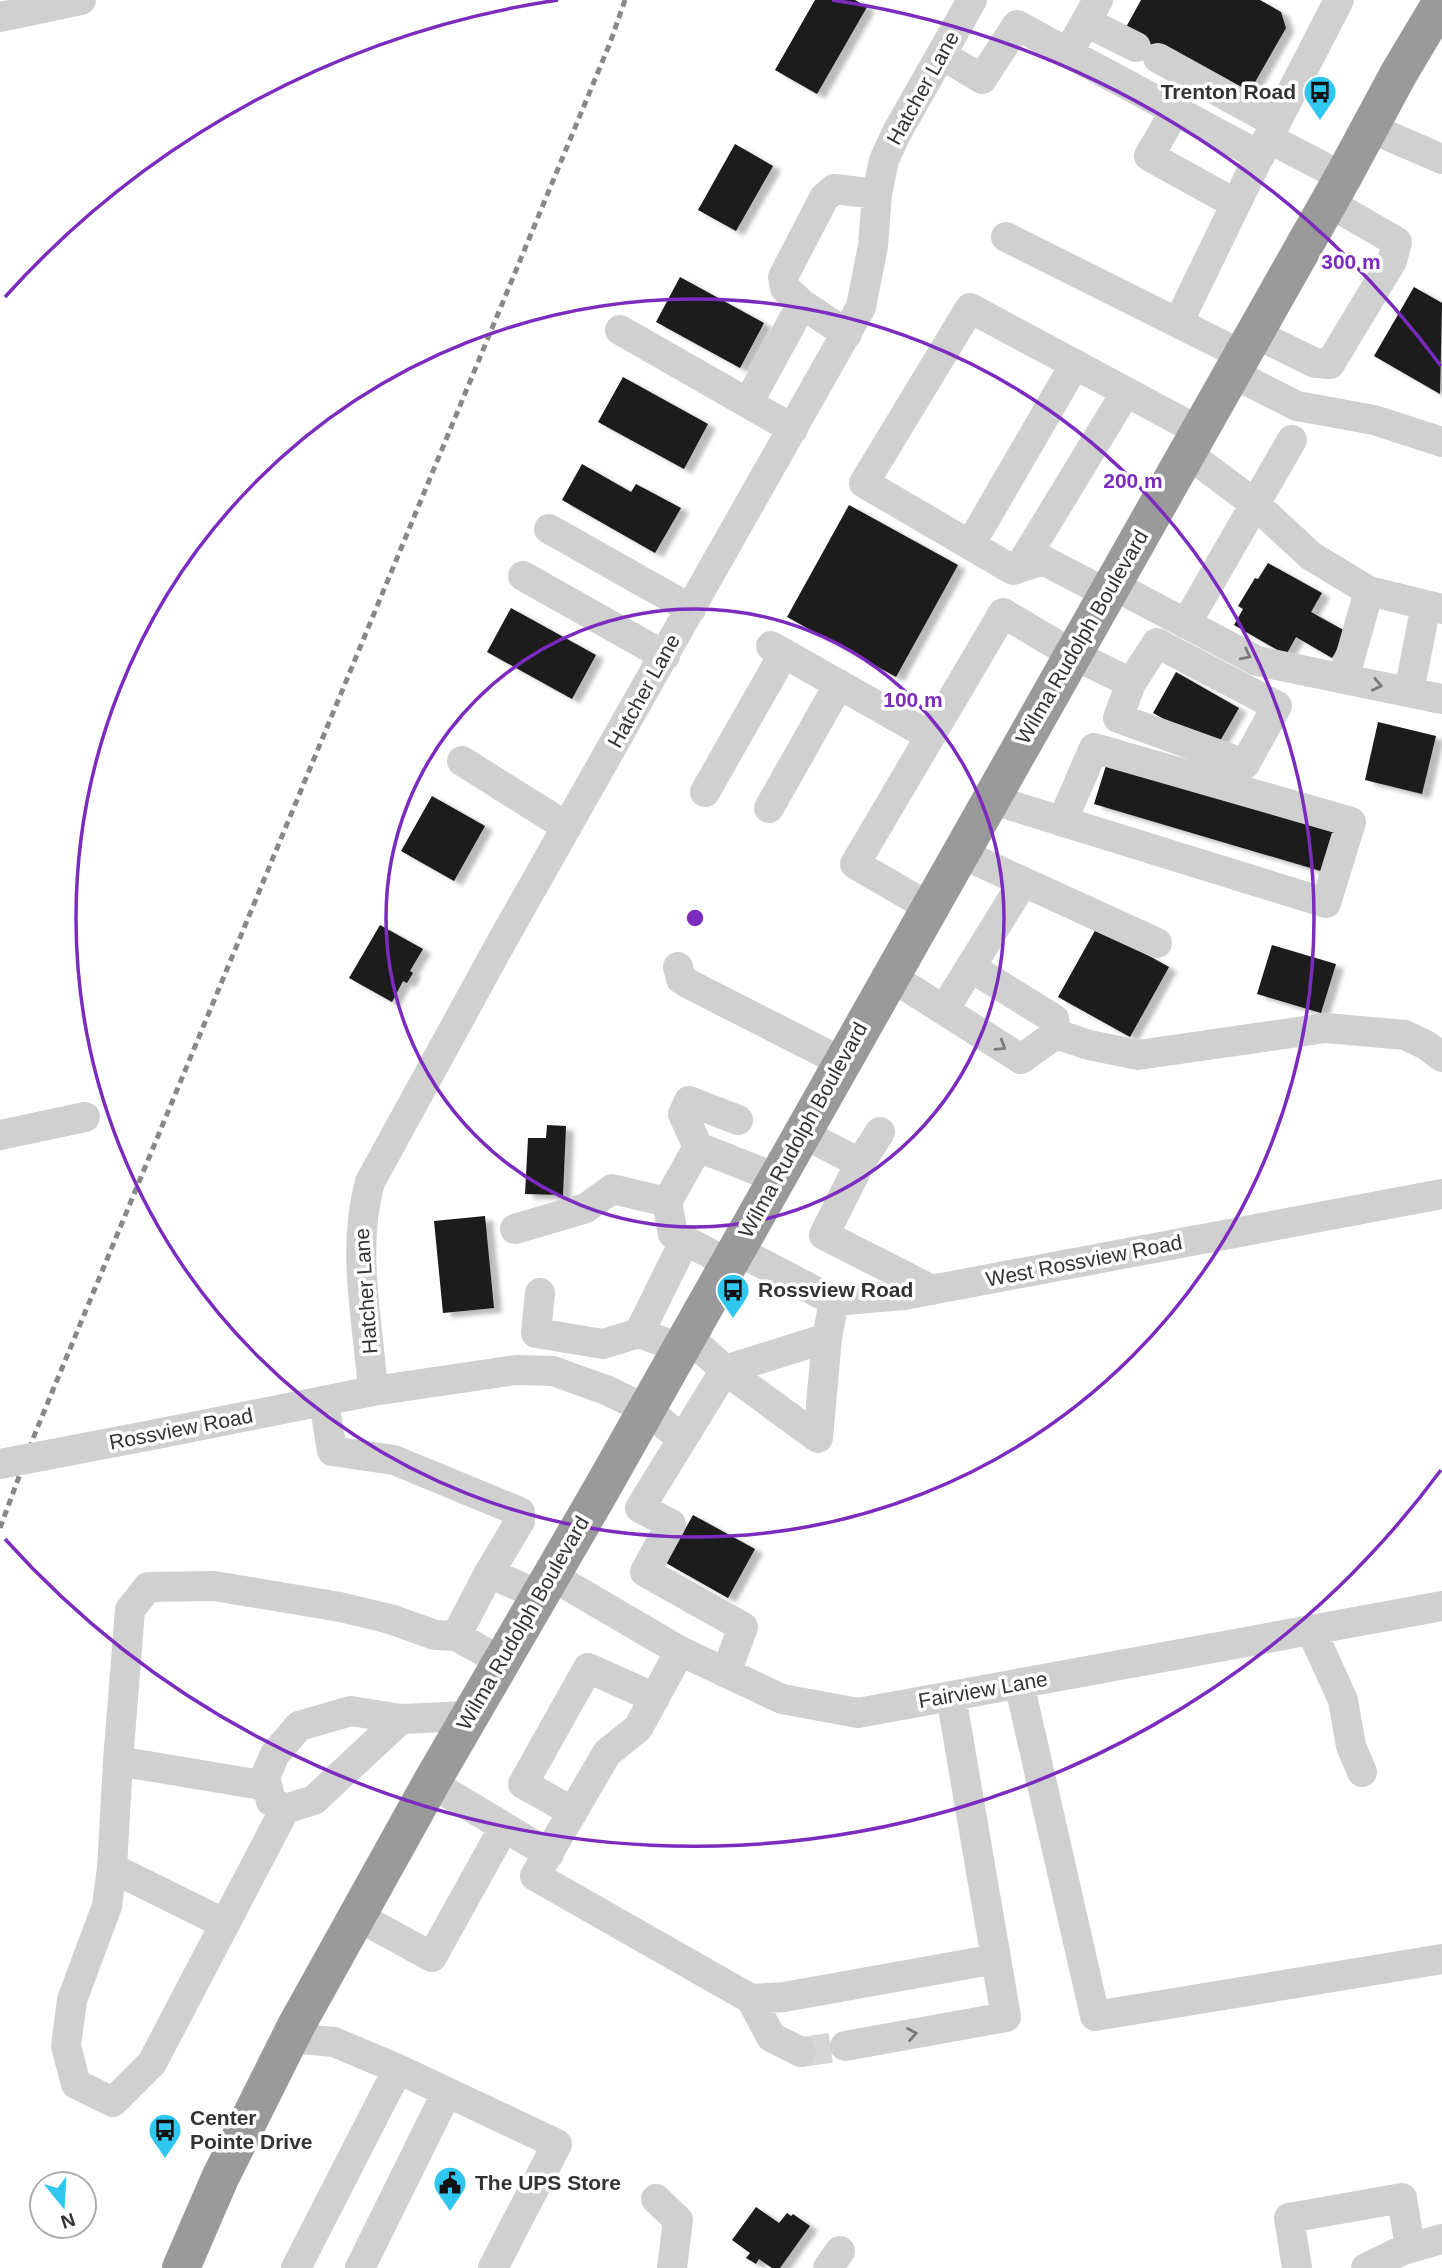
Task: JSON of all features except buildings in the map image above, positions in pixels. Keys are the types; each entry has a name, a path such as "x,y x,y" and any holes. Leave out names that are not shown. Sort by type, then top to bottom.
{"highway":[{"name":"Wilma Rudolph Boulevard","path":"181,2268 220,2178 290,2038 357,1916 469,1716 601,1490 1442,1"},
{"path":"1399,73 1442,47"}],"street":[{"path":"0,17 81,0"},
{"name":"Hatcher Lane","path":"373,1391 361,1272 360,1233 363,1206 370,1182 502,941 861,307 873,246 877,194 884,160 897,132 972,0"},
{"path":"1178,323 1339,0"},
{"path":"1006,237 1243,354 1315,363 1330,363 1392,261 1397,242 1335,190 1092,11 1068,53"},
{"path":"942,55 982,79 1017,25 1175,111 1268,139"},
{"path":"1175,111 1149,156 1236,204"},
{"path":"1370,128 1441,157"},
{"path":"847,334 802,304 785,288 783,277 824,198 834,189 877,194"},
{"path":"748,403 802,304"},
{"path":"1409,692 1434,607 1369,591 1311,556 1193,442 1126,392 970,307 864,483 1013,570 1043,560 1186,624 1257,661 1442,699"},
{"path":"620,330 793,429"},
{"path":"1243,354 1297,406 1374,420 1442,442"},
{"path":"970,545 1075,364"},
{"path":"1019,569 1126,392"},
{"path":"1186,624 1292,440"},
{"path":"550,529 691,609"},
{"path":"523,576 664,656"},
{"path":"1344,679 1369,591"},
{"path":"929,907 855,864 1003,613 1072,654 1131,683"},
{"path":"1157,643 1277,706 1245,764 1118,718 1131,683 1157,643"},
{"path":"705,792 777,649 930,736"},
{"path":"769,808 839,684"},
{"path":"990,799 1062,822 1326,903 1351,822 1094,748 1062,822"},
{"path":"462,761 567,827"},
{"path":"960,853 1157,943"},
{"path":"944,1010 1023,882"},
{"path":"678,967 681,979 689,984 842,1062"},
{"path":"970,967 1054,1019 1056,1034"},
{"path":"890,976 1021,1059 1056,1034"},
{"path":"1056,1034 1089,1045 1138,1055 1326,1028 1405,1035 1442,1056"},
{"path":"737,1120 689,1101 683,1114 698,1147 776,1178"},
{"path":"0,1135 85,1117"},
{"path":"880,1132 860,1163 824,1235 932,1290"},
{"path":"802,1133 860,1163"},
{"path":"698,1147 667,1202 673,1234 848,1300"},
{"path":"515,1229 586,1208 612,1189 667,1202"},
{"name":"West Rossview Road","path":"848,1300 932,1290 1442,1194"},
{"path":"639,1332 685,1240"},
{"path":"540,1293 536,1333 603,1344 639,1332 684,1342 818,1438 827,1338 869,1260"},
{"path":"640,1508 725,1370 827,1338"},
{"path":"566,1376 577,1339"},
{"name":"Rossview Road","path":"0,1464 373,1391 516,1370 553,1371 606,1390 646,1409 682,1439"},
{"path":"324,1401 332,1451 394,1460 520,1513 520,1521 456,1636"},
{"path":"601,1490 671,1524 645,1572 743,1627 726,1673"},
{"name":"Fairview Lane","path":"489,1573 545,1585 782,1699 859,1713 1442,1606"},
{"path":"401,1718 314,1800 285,1809 152,2063 113,2102 76,2084 66,2046 72,2000 107,1906 130,1610 148,1587 215,1587 340,1607 390,1619 435,1635 456,1636 501,1661"},
{"path":"1311,1630 1343,1700 1351,1746 1362,1772"},
{"path":"680,1651 638,1728 607,1753 535,1876 751,1999 771,2037 801,2052"},
{"path":"573,1812 523,1784 587,1668 654,1698"},
{"path":"1019,1683 1095,2017 1442,1959"},
{"path":"845,2046 1006,2017 951,1696"},
{"path":"285,1809 271,1801 265,1777 275,1754 299,1726 351,1711 401,1718 469,1716"},
{"path":"118,1761 267,1786"},
{"path":"431,1783 549,1854"},
{"path":"357,1916 432,1957 504,1827"},
{"path":"111,1868 225,1924"},
{"path":"751,1999 784,1997 996,1959"},
{"path":"290,2038 334,2042 557,2144 493,2268"},
{"path":"296,2268 398,2069"},
{"path":"360,2268 447,2092"},
{"path":"1297,2268 1289,2218 1402,2198 1410,2248"},
{"path":"656,2199 678,2220 672,2268"},
{"path":"1366,2268 1410,2248 1442,2239"}],"tunnel":[{"path":"801,2052 845,2046"}],"railway":[{"path":"0,1528 36,1431 610,43 625,0"}],"place":[{"name":"Trenton Road","path":"1320,122"},
{"name":"Rossview Road","path":"733,1320"},
{"name":"Center Pointe Drive","path":"165,2160"},
{"name":"The UPS Store","path":"450,2213"}]}
